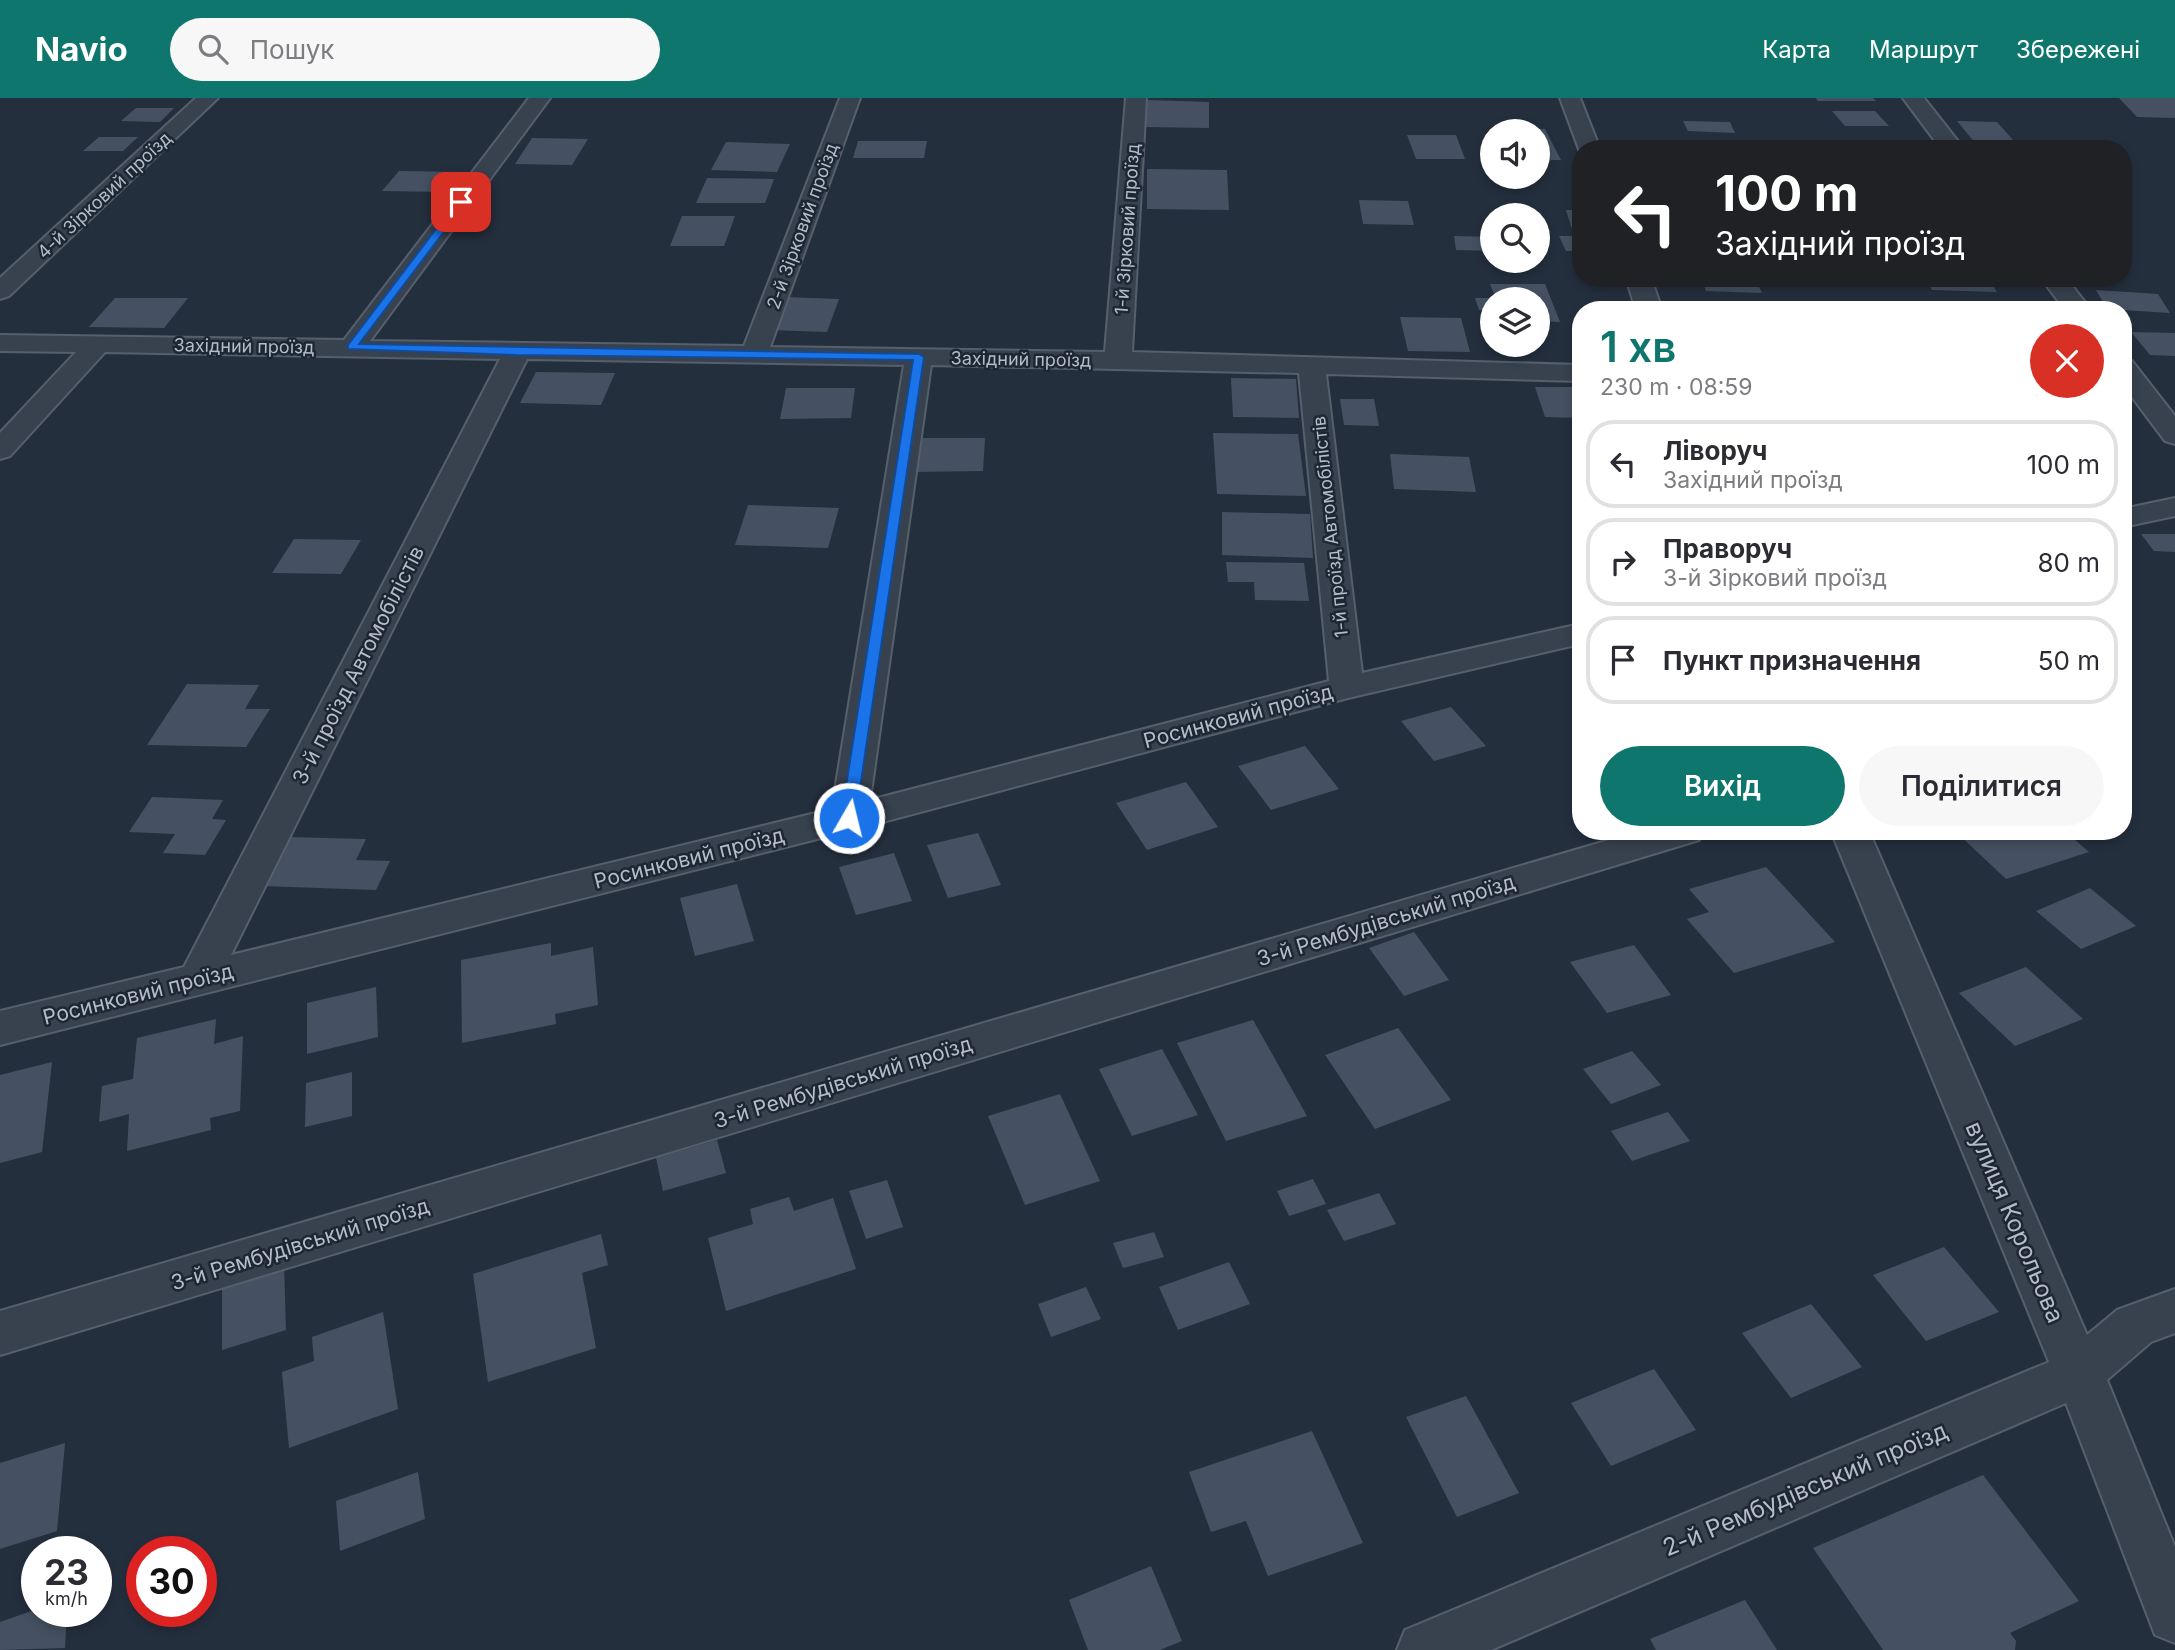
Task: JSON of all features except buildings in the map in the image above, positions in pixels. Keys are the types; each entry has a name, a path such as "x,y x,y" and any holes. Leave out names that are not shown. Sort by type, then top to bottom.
{"street":[{"name":"4-й Зірковий проїзд","path":"0,291 208,98"},
{"path":"352,347 540,98"},
{"name":"2-й Зірковий проїзд","path":"754,354 850,98"},
{"name":"1-й Зірковий проїзд","path":"1118,360 1136,98"},
{"path":"1570,98 1586,140"},
{"path":"1913,98 1946,140"},
{"path":"2060,287 2071,301"},
{"name":"Західний проїзд","path":"0,343 1118,360 1572,373"},
{"path":"0,450 97,345"},
{"name":"3-й проїзд Автомобілістів","path":"199,978 517,352"},
{"path":"849,818 919,357"},
{"name":"1-й проїзд Автомобілістів","path":"1312,367 1347,687"},
{"path":"2132,380 2175,435"},
{"path":"2132,516 2175,507"},
{"name":"Росинковий проїзд","path":"0,1028 849,818 1347,687 1572,637"},
{"name":"3-й Рембудівський проїзд","path":"0,1333 1656,840"},
{"name":"вулиця Корольова","path":"1854,840 2079,1373 2175,1615"},
{"name":"2-й Рембудівський проїзд","path":"1424,1650 2079,1373 2134,1326 2175,1311"}],"route":[{"path":"461,202 352,347 919,357 849,818"}]}
